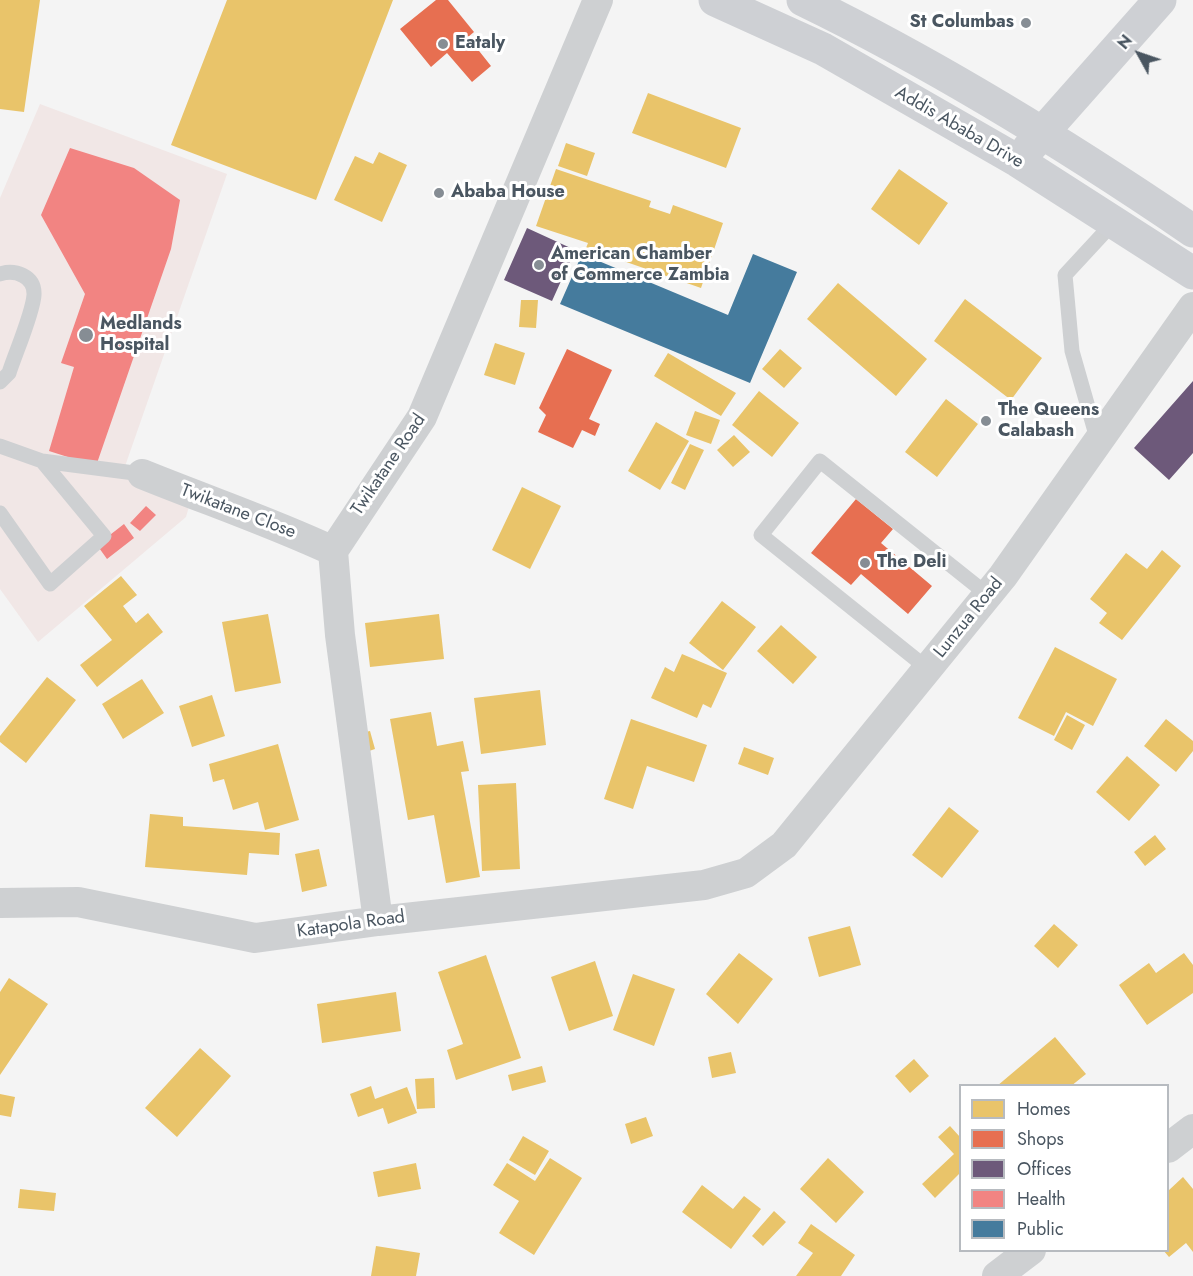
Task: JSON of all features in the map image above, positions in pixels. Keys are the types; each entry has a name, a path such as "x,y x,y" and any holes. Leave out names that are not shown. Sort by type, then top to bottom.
{"main road":[{"name":"Addis Ababa Drive","path":"715,0 823,50 1018,161 1193,273"},
{"name":"Addis Ababa Drive","path":"802,0 840,18 1043,132 1193,231"},
{"path":"1018,161 1160,0"},
{"path":"1085,84 1079,108 1082,136 1097,167"}],"street":[{"name":"Twikatane Road","path":"333,551 422,417 598,0"},
{"name":"Lunzua Road","path":"704,885 746,873 784,845 988,595 1193,306"},
{"name":"Twikatane Close","path":"142,474 226,509 281,526 333,551"},
{"path":"333,551 340,635 378,921"},
{"name":"Katapola Road","path":"0,903 78,902 255,938 378,921 704,885"},
{"path":"1169,1147 1193,1129"},
{"path":"997,1276 1030,1252"}],"lane":[{"path":"1098,442 1072,351 1065,275 1113,222"},
{"path":"0,274 16,272 24,276 30,281 34,297 9,373 0,382"},
{"path":"0,446 42,461 142,474"},
{"path":"0,513 50,584 104,536 42,461"},
{"path":"928,669 761,536 820,461 988,595"}],"shaded area":[{"name":"Medlands Hospital","path":"40,104 227,174 123,472 190,503 186,517 38,642 0,589 0,198"}],"building: Homes":[{"path":"0,0 40,0 24,112 0,109"},
{"path":"227,0 393,0 316,200 171,145"},
{"path":"648,93 741,128 726,168 632,133"},
{"path":"566,143 595,153 587,176 558,166"},
{"path":"379,152 407,165 382,222 334,200 355,156 373,164"},
{"path":"556,169 651,201 649,207 670,214 673,205 723,223 701,288 586,248 588,243 536,226"},
{"path":"899,169 948,203 919,245 871,209"},
{"path":"838,283 927,359 896,396 807,319"},
{"path":"965,299 1042,358 1011,400 934,341"},
{"path":"521,300 538,300 536,328 519,327"},
{"path":"495,343 525,353 515,385 484,375"},
{"path":"780,349 802,368 784,388 762,369"},
{"path":"668,353 736,393 721,416 654,376"},
{"path":"759,391 799,423 772,457 732,425"},
{"path":"946,399 978,424 937,477 905,452"},
{"path":"695,411 720,420 711,444 686,435"},
{"path":"656,422 689,441 660,490 628,471"},
{"path":"734,435 750,452 733,467 717,450"},
{"path":"690,444 704,450 685,490 671,483"},
{"path":"522,487 561,506 530,569 492,550"},
{"path":"1162,550 1181,566 1122,640 1099,623 1107,613 1090,599 1126,553 1147,569"},
{"path":"121,576 137,595 123,606 136,623 148,613 163,632 97,687 80,665 112,640 84,606"},
{"path":"722,601 756,627 723,670 689,643"},
{"path":"268,614 281,683 235,692 222,622"},
{"path":"439,614 444,659 370,667 365,623"},
{"path":"781,625 817,657 793,684 757,651"},
{"path":"1055,647 1117,679 1093,726 1066,712 1054,736 1018,718"},
{"path":"682,654 727,673 711,708 703,704 697,718 651,698 665,667 674,672"},
{"path":"47,677 76,700 26,763 0,742 0,736"},
{"path":"142,679 164,713 123,739 102,704"},
{"path":"540,690 546,745 481,754 474,698"},
{"path":"212,695 225,736 192,747 179,706"},
{"path":"431,712 437,746 463,741 469,771 461,772 480,877 446,883 434,815 408,820 390,719"},
{"path":"1067,715 1085,725 1072,750 1054,740"},
{"path":"631,719 707,745 694,782 647,766 633,809 604,799"},
{"path":"1166,719 1193,741 1193,751 1176,772 1144,746"},
{"path":"370,731 375,749 363,753 357,734"},
{"path":"278,744 299,820 265,830 258,802 233,810 224,779 213,782 209,764"},
{"path":"744,747 774,758 768,775 738,764"},
{"path":"1127,756 1160,785 1129,821 1096,792"},
{"path":"516,783 520,869 482,871 478,785"},
{"path":"949,807 979,831 942,878 912,855"},
{"path":"150,814 183,817 183,826 280,833 279,855 249,853 247,875 145,867"},
{"path":"1155,835 1166,849 1145,866 1134,852"},
{"path":"319,849 327,886 302,892 295,854"},
{"path":"1054,924 1078,945 1058,968 1034,946"},
{"path":"850,926 861,965 819,977 808,937"},
{"path":"739,953 773,979 738,1024 706,994"},
{"path":"1184,953 1193,965 1193,993 1147,1025 1119,985 1149,963 1156,973"},
{"path":"486,955 521,1058 456,1080 447,1050 463,1044 438,972"},
{"path":"595,961 613,1016 569,1031 551,977"},
{"path":"633,974 675,989 654,1046 613,1030"},
{"path":"9,978 48,1004 0,1075 0,992"},
{"path":"396,992 401,1031 322,1043 317,1004"},
{"path":"1055,1037 1086,1074 1074,1084 999,1084"},
{"path":"200,1048 231,1076 177,1137 145,1108"},
{"path":"731,1052 736,1073 712,1078 708,1057"},
{"path":"914,1059 929,1076 910,1093 895,1076"},
{"path":"542,1066 546,1082 512,1091 508,1075"},
{"path":"434,1078 435,1108 417,1109 415,1079"},
{"path":"371,1086 375,1099 407,1087 417,1113 388,1124 383,1108 358,1117 350,1094"},
{"path":"0,1094 15,1097 11,1117 0,1115"},
{"path":"646,1117 653,1136 631,1144 625,1124"},
{"path":"950,1126 959,1136 959,1174 935,1198 922,1184 954,1154 938,1137"},
{"path":"523,1136 549,1151 535,1175 509,1160"},
{"path":"550,1158 582,1178 534,1255 499,1233 519,1201 493,1185 507,1163 535,1181"},
{"path":"828,1158 864,1192 836,1223 800,1189"},
{"path":"416,1163 421,1189 378,1197 373,1172"},
{"path":"1183,1177 1193,1189 1193,1252 1186,1243 1169,1257 1165,1252 1169,1252 1169,1190"},
{"path":"702,1185 733,1209 744,1196 761,1209 731,1249 682,1212"},
{"path":"20,1189 56,1193 54,1211 18,1208"},
{"path":"774,1211 786,1222 763,1246 752,1236"},
{"path":"811,1224 855,1255 841,1276 796,1276 813,1253 798,1243"},
{"path":"376,1246 420,1253 416,1276 371,1276"}],"building: Shops":[{"name":"Eataly","path":"436,0 448,0 474,32 468,37 491,66 472,82 447,53 431,67 400,29"},
{"path":"567,349 612,370 589,419 600,424 595,436 582,430 573,448 538,432 546,415 539,408"},
{"name":"The Deli","path":"856,499 893,529 881,543 932,586 908,614 861,574 851,585 811,553"}],"building: Offices":[{"name":"American Chamber of Commerce Zambia","path":"527,228 575,250 552,301 504,280"},
{"path":"1193,381 1193,453 1169,480 1134,448"}],"building: Health":[{"path":"70,148 134,168 180,200 171,249 96,466 49,451 74,367 61,363 85,294 41,215"},
{"path":"146,506 156,515 140,531 130,523"},
{"path":"124,524 134,538 107,559 97,545"}],"building: Public":[{"path":"582,254 728,315 753,254 797,272 750,383 560,304"}],"place":[{"name":"St Columbas","path":"1026,23"},
{"name":"Eataly","path":"443,44"},
{"name":"Ababa House","path":"439,193"},
{"name":"American Chamber of Commerce Zambia","path":"539,265"},
{"name":"Medlands Hospital","path":"86,335"},
{"name":"The Queens Calabash","path":"986,421"},
{"name":"The Deli","path":"865,563"}]}
